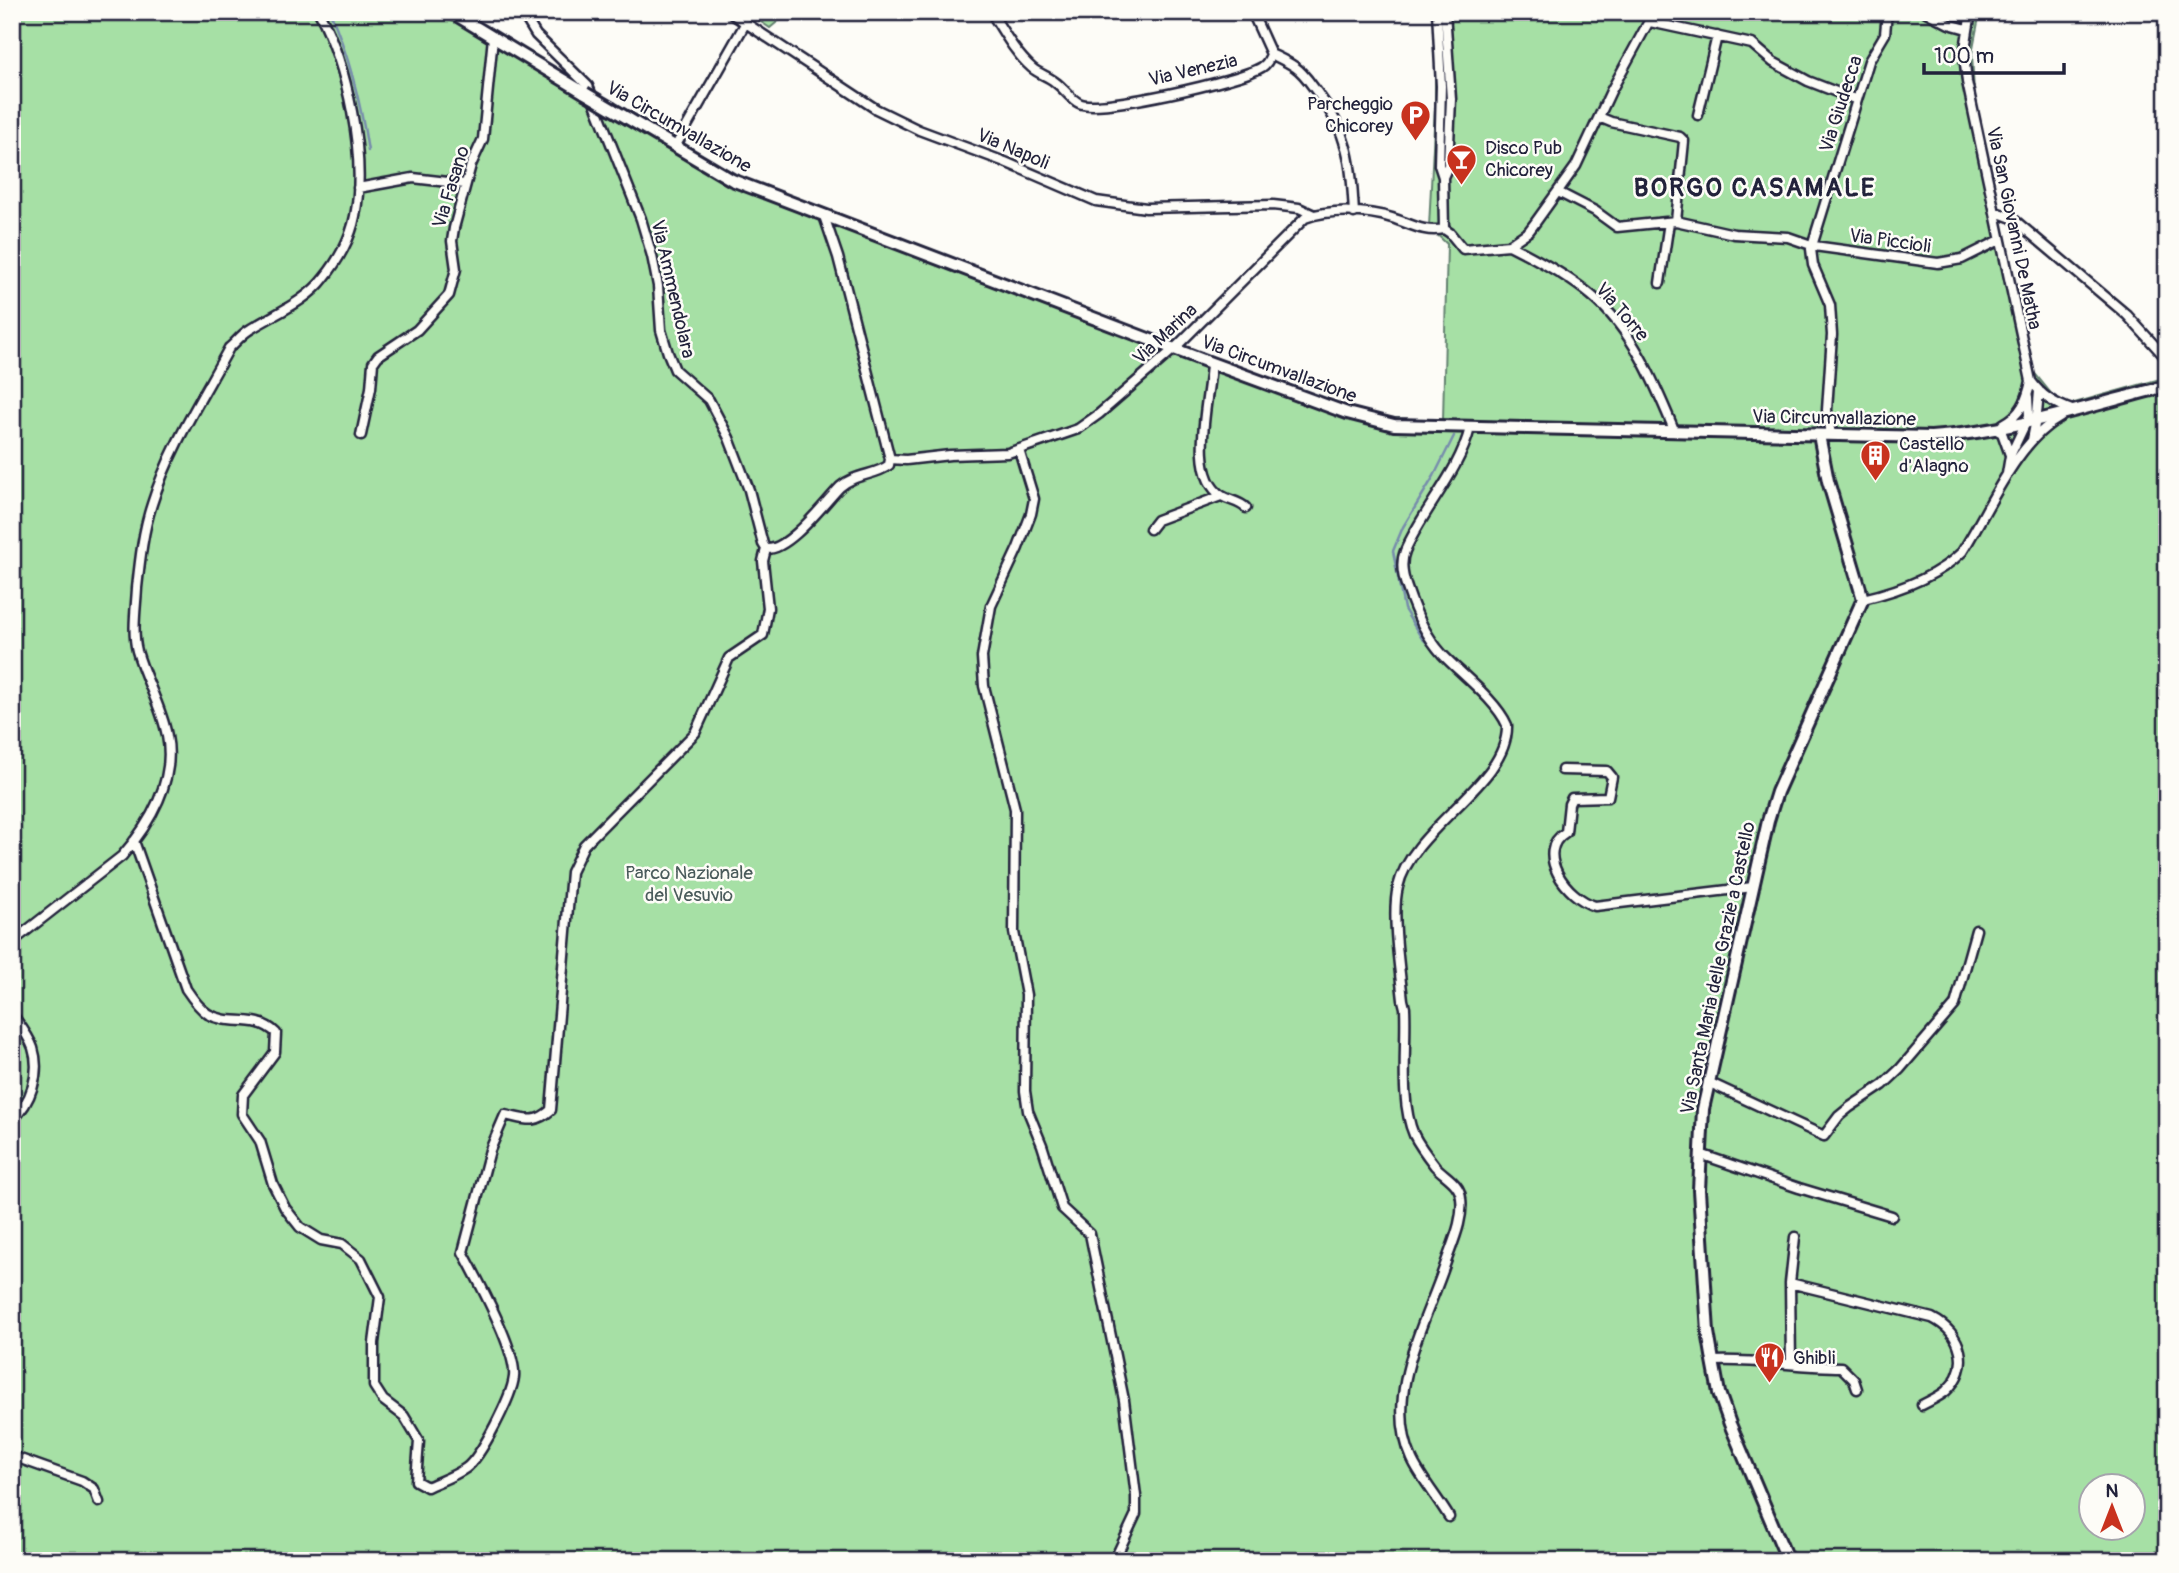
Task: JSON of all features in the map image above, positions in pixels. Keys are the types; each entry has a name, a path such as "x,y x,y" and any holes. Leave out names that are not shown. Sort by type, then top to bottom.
{"main road":[{"name":"Via Circumvallazione","path":"451,12 733,180 1211,363 1378,422 1442,428 1931,436 2031,422 2167,386"},
{"path":"1819,435 1828,481 1863,599"},
{"name":"Via Santa Maria delle Grazie a Castello","path":"1788,1561 1719,1393 1705,1289 1700,1154 1703,1109 1777,792 1863,599"}],"street":[{"path":"12,942 103,872 134,841 157,804 165,784 168,766 167,736 137,650 135,633 140,563 151,506 163,472 229,348 246,331 294,303 323,280 340,254 353,223 358,188 356,145 346,84 319,12"},
{"name":"Via Ammendolara","path":"134,841 186,989 209,1014 229,1020 267,1024 276,1033 275,1052 243,1095 242,1114 260,1140 273,1184 285,1208 300,1227 321,1240 342,1244 361,1259 380,1297 374,1343 374,1386 383,1400 404,1416 419,1441 416,1481 427,1487 468,1467 484,1446 514,1378 511,1356 463,1252 490,1150 505,1115 528,1120 541,1119 551,1110 571,872 584,845 695,733 729,658 763,635 768,608 763,561 766,549 749,490 729,438 709,400 675,370 667,353 661,330 658,286 652,256 641,219 589,96 588,86 536,35 522,12"},
{"name":"Via Napoli","path":"729,12 876,109 919,130 1005,162 1096,201 1146,208 1273,205 1299,208 1314,215"},
{"name":"Via Venezia","path":"990,12 1019,54 1033,69 1055,81 1078,103 1086,106 1111,104 1221,81 1265,66 1271,54"},
{"path":"1252,12 1271,54 1298,69 1337,121 1349,156 1354,213"},
{"path":"1437,12 1441,86 1439,165 1443,177 1444,229"},
{"path":"1443,177 1448,166 1451,99 1445,12"},
{"path":"1314,215 1354,213 1388,217 1428,231 1444,229 1459,247 1464,249 1509,245 1529,230 1576,166 1634,45 1654,12"},
{"name":"Via Giudecca","path":"1814,246 1871,56 1885,34 1887,12"},
{"path":"1926,12 1949,24 1967,29"},
{"name":"Via San Giovanni De Matha","path":"1971,12 1964,55 1967,82 2031,381 2028,394 2014,418 1991,429"},
{"path":"1650,22 1752,44 1773,62 1808,81 1857,100"},
{"path":"675,147 745,24"},
{"path":"1698,115 1717,36"},
{"name":"Via Fasano","path":"360,435 371,388 373,363 378,356 417,330 449,295 456,270 452,241 465,184 483,139 493,37"},
{"path":"1599,117 1678,137 1684,141 1673,222 1660,283"},
{"path":"358,188 413,178 465,184"},
{"name":"Via Piccioli","path":"1558,192 1595,211 1617,227 1673,222 1734,234 1788,237 1814,246 1938,263 1962,260 2000,240"},
{"path":"1996,212 2012,218 2102,293 2127,315 2167,359"},
{"name":"Via Marina","path":"1019,450 1077,429 1099,414 1174,349 1294,226 1314,215"},
{"path":"766,549 772,549 785,541 816,515 851,478 889,465 890,458 838,257 824,216"},
{"name":"Via Torre","path":"1509,245 1571,281 1601,305 1637,350 1675,432"},
{"path":"1814,246 1811,249 1813,265 1830,305 1832,335 1828,410 1831,435"},
{"path":"1211,363 1202,463 1207,476 1221,496"},
{"path":"2031,381 2055,404 2077,409"},
{"path":"2005,480 2010,456 2031,422 2039,391"},
{"path":"2028,394 2032,441"},
{"path":"1863,599 1916,581 1952,562 1962,552 2032,441 2058,418 2077,409"},
{"path":"1449,1517 1412,1460 1401,1415 1411,1357 1453,1242 1462,1200 1460,1189 1436,1167 1414,1136 1409,1116 1405,1070 1406,1019 1402,1000 1396,908 1397,888 1404,869 1441,820 1496,763 1508,731 1507,725 1476,687 1432,641 1413,607 1402,568 1403,555 1461,452 1465,428"},
{"path":"1991,429 2002,433 2010,456"},
{"path":"890,458 906,460 1019,450 1034,499 1023,537 991,606 982,657 984,686 1015,809 1014,932 1026,995 1025,1091 1028,1111 1062,1208 1090,1234 1124,1401 1136,1514 1114,1561"},
{"path":"1150,529 1157,520 1221,496 1232,499 1247,509"},
{"path":"1562,770 1607,771 1612,777 1608,797 1572,798 1566,832 1555,841 1553,867 1583,902 1595,906 1753,887"},
{"path":"1708,1082 1824,1136 1844,1112 1900,1069 1955,1004 1976,930"},
{"path":"12,1014 32,1045 35,1058 31,1095 22,1111 12,1120"},
{"path":"1700,1154 1892,1216"},
{"path":"1791,1364 1790,1283 1795,1237"},
{"path":"1790,1283 1932,1318 1942,1323 1959,1343 1962,1365 1945,1392 1922,1405"},
{"path":"1713,1361 1744,1360 1803,1367 1841,1367 1854,1380 1857,1390"},
{"path":"12,1456 82,1481 94,1489 99,1502"}],"green space":[{"name":"Parco Nazionale del Vesuvio","path":"12,12 462,12 743,182 1209,360 1378,417 1443,421 1447,244 1429,227 1435,107 1435,12 1980,12 1972,53 1974,94 2032,370 2053,396 2073,406 2074,403 2167,377 2167,1561 12,1561"},
{"path":"746,12 789,12 770,28"}],"waterway":[{"path":"330,12 354,80 368,151"},
{"path":"1433,649 1421,637 1404,609 1393,551 1403,527 1434,476 1454,436"}],"place":[{"name":"Parcheggio Chicorey","path":"1416,142"},
{"name":"Disco Pub Chicorey","path":"1462,186"},
{"name":"Castello d'Alagno","path":"1876,482"},
{"name":"Ghibli","path":"1770,1385"}],"district":[{"name":"BORGO CASAMALE","path":"1755,188"}]}
